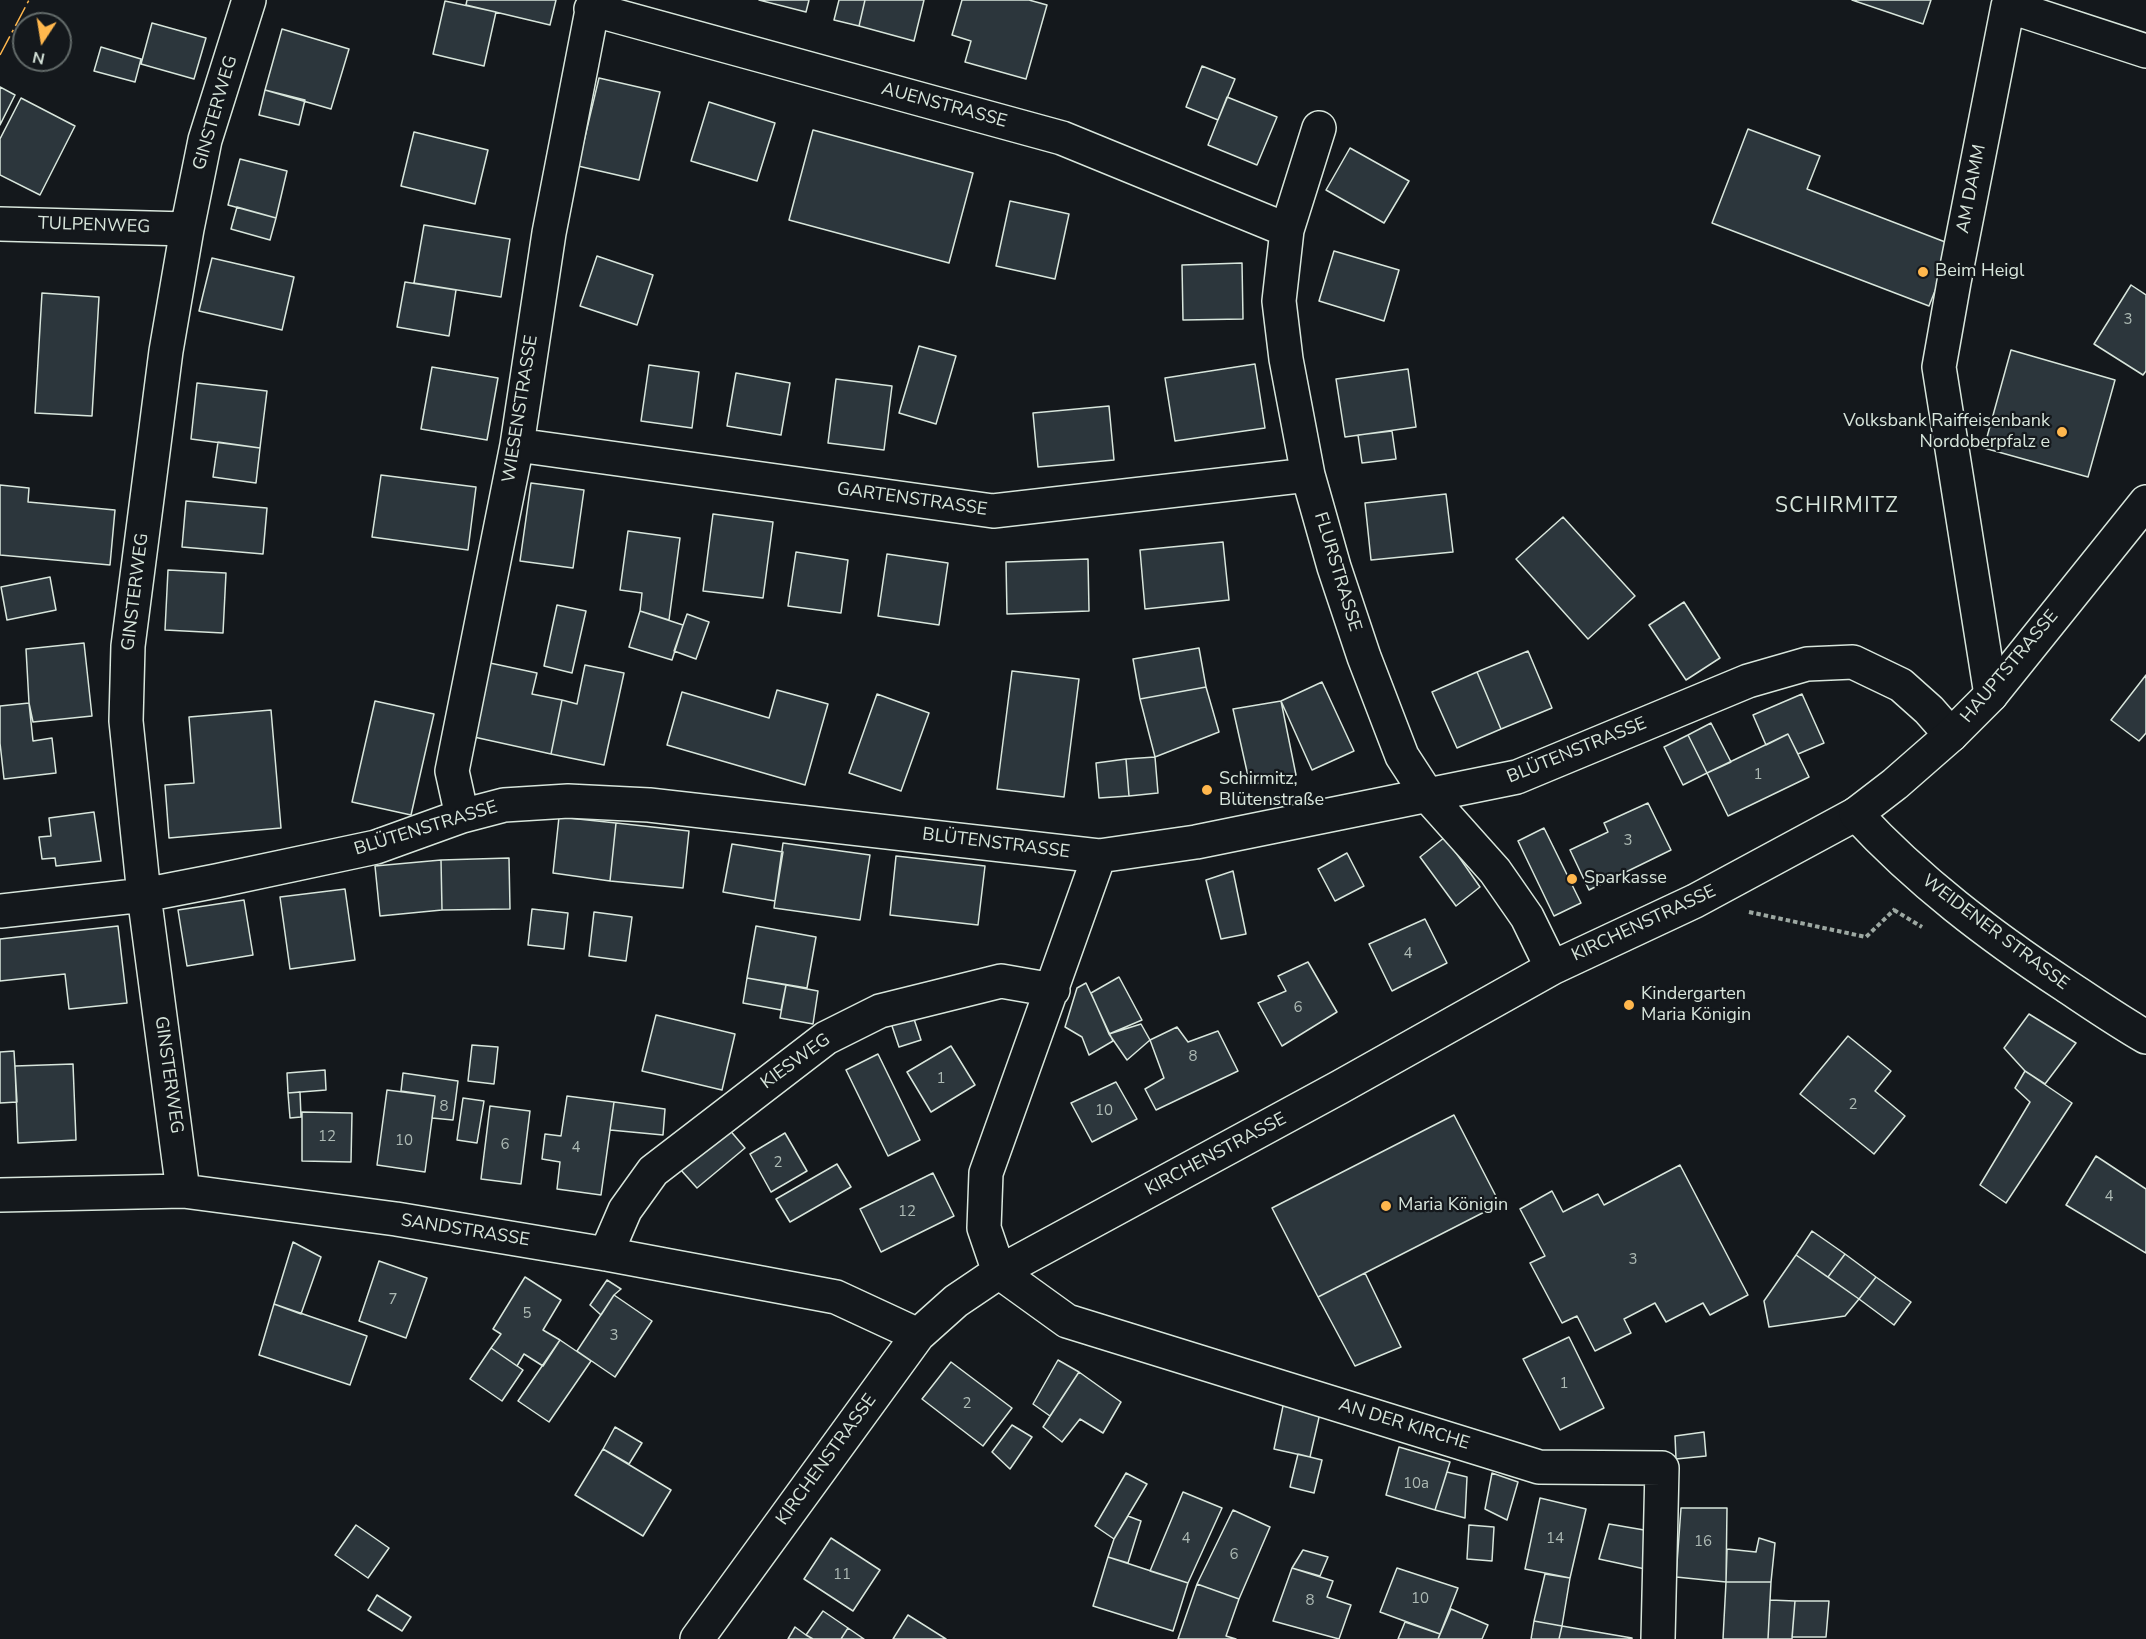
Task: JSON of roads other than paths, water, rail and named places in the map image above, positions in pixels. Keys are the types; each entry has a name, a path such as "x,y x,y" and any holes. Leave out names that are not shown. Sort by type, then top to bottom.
{"street":[{"name":"GINSTERWEG","path":"183,1191 144,895 126,721 128,646 166,351 187,229 205,140 249,0"},
{"name":"AUENSTRASSE","path":"592,4 1062,138 1287,230"},
{"name":"WIESENSTRASSE","path":"462,816 452,771 517,445 549,233 592,4"},
{"name":"AM DAMM","path":"1991,694 1939,367 2008,6 2146,51"},
{"name":"FLURSTRASSE","path":"1319,128 1287,230 1279,301 1286,359 1308,475 1334,567 1364,657 1402,756 1428,796 1495,871 1527,917 1552,968"},
{"name":"TULPENWEG","path":"0,224 187,229"},
{"name":"GARTENSTRASSE","path":"517,445 993,512 1308,475"},
{"name":"HAUPTSTRASSE","path":"1856,814 1895,784 1951,735 1991,694 2146,502"},
{"name":"BLÜTENSTRASSE","path":"0,911 144,895 376,847 462,816 504,806 568,801 649,805 1100,856 1196,842 1517,777 1748,681 1807,664 1853,662 1901,685 1929,710 1951,735"},
{"name":"KIRCHENSTRASSE","path":"697,1639 918,1335 956,1301 999,1272 1330,1093 1552,968 1695,901 1856,814"},
{"name":"WEIDENER STRASSE","path":"1856,814 1888,849 1940,894 2022,957 2146,1037"},
{"path":"999,1272 984,1228 986,1173 1100,856"},
{"name":"KIESWEG","path":"606,1254 625,1210 653,1171 826,1038 880,1011 1001,981 1053,990"},
{"name":"SANDSTRASSE","path":"0,1195 183,1191 396,1219 606,1254 836,1297 918,1335"},
{"name":"AN DER KIRCHE","path":"999,1272 1067,1321 1539,1467 1662,1467 1658,1639"}],"place":[{"name":"Beim Heigl","path":"1923,272"},
{"name":"Volksbank Raiffeisenbank Nordoberpfalz e","path":"2062,432"},
{"name":"Schirmitz, Blütenstraße","path":"1207,790"},
{"name":"Sparkasse","path":"1572,879"},
{"name":"Kindergarten Maria Königin","path":"1629,1005"},
{"name":"Maria Königin","path":"1386,1206"}],"district":[{"name":"SCHIRMITZ","path":"1837,507"}]}
